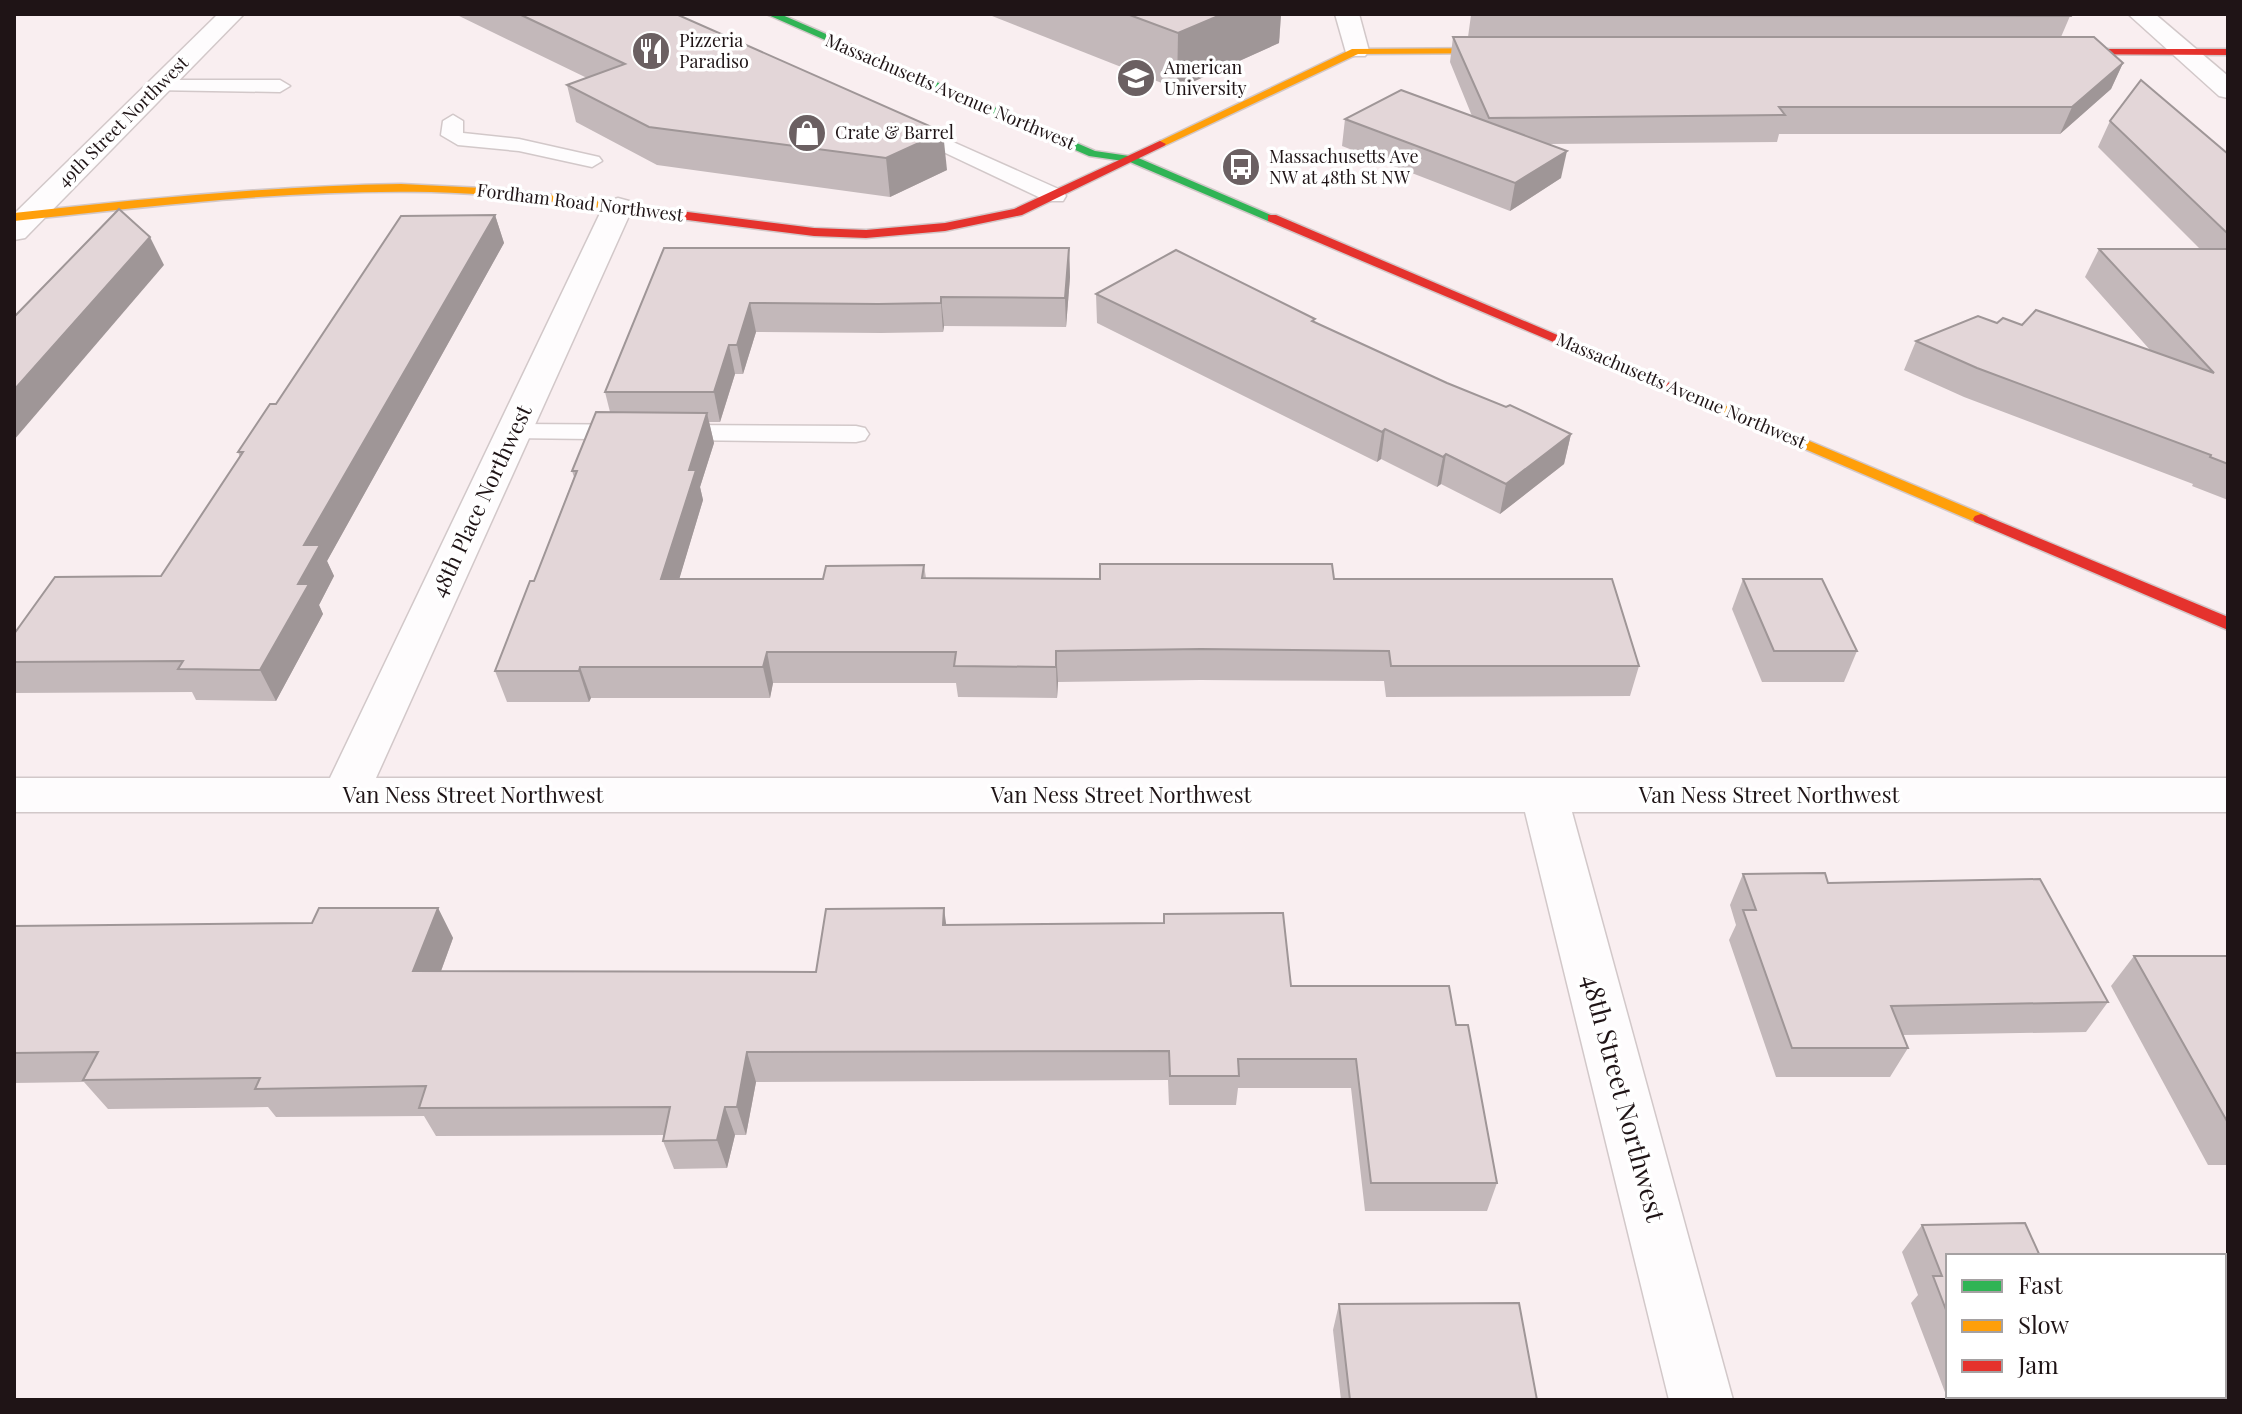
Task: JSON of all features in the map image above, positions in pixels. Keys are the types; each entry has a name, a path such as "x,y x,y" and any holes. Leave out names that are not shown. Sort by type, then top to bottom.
{"street":[{"name":"49th Street Northwest","path":"19,221 232,14"},
{"name":"Massachusetts Avenue Northwest","path":"771,14 1093,154 1132,159 2228,624"},
{"path":"1347,14 1356,51"},
{"path":"2140,14 2228,90"},
{"path":"1122,137 1132,159 1356,51 1534,51"},
{"path":"2025,52 2228,52"},
{"name":"Fordham Road Northwest","path":"19,221 241,193 327,189 468,189 789,230 866,234 970,223 1018,212 1132,159"},
{"name":"48th Place Northwest","path":"345,795 618,207"},
{"name":"Van Ness Street Northwest","path":"14,795 2228,795"},
{"name":"48th Street Northwest","path":"1544,795 1701,1400"}],"lane":[{"path":"159,86 280,86"},
{"path":"889,119 1055,196"},
{"path":"453,121 451,135 458,139 519,145 592,161"},
{"path":"514,432 856,434"}],"building":[{"path":"519,14 676,14 943,132 886,158 649,127 567,85 625,64"},
{"path":"1127,14 1223,14 1178,33"},
{"path":"2068,14 2070,16 1471,15"},
{"path":"1453,37 2094,37 2123,63 2072,107 1779,107 1785,115 1489,118"},
{"path":"2141,80 2228,154 2228,234 2110,121"},
{"path":"1401,90 1567,151 1515,183 1345,119"},
{"path":"119,209 150,237 14,390 14,317"},
{"path":"495,215 304,545 320,545 298,584 309,584 260,670 178,669 183,661 14,662 14,634 55,577 161,576 243,452 238,452 270,404 276,404 401,216"},
{"path":"664,248 1069,248 1065,298 941,297 941,303 878,304 750,303 737,345 729,345 714,392 605,392"},
{"path":"2099,249 2228,249 2228,464 1977,368 1916,341 1978,316 1997,323 2003,318 2022,325 2036,310 2214,373"},
{"path":"1176,250 1315,319 1312,321 1447,383 1506,407 1510,405 1571,434 1506,484 1446,454 1443,457 1385,429 1382,432 1096,294"},
{"path":"596,412 707,413 689,470 696,470 661,579 823,579 826,566 924,565 922,578 1100,579 1100,564 1332,564 1334,579 1612,579 1639,666 1391,666 1389,651 1201,649 1056,651 1056,667 954,666 956,652 767,652 763,667 580,667 579,671 495,671 577,471 572,471"},
{"path":"1743,579 1822,579 1857,651 1774,651"},
{"path":"1825,873 1828,883 2040,879 2108,1002 1891,1006 1908,1048 1792,1048 1743,910 1756,910 1743,874"},
{"path":"319,908 438,908 413,971 816,972 826,909 944,908 943,925 1164,923 1164,914 1283,913 1291,986 1449,986 1456,1025 1468,1025 1497,1183 1371,1183 1356,1059 1238,1059 1239,1076 1170,1076 1169,1051 747,1052 737,1107 725,1107 717,1140 663,1141 670,1107 419,1108 426,1086 255,1089 260,1078 83,1080 98,1052 14,1053 14,926 312,923"},
{"path":"2134,956 2228,956 2228,1123"},
{"path":"2025,1223 2039,1254 1946,1254 1946,1310 1933,1276 1942,1276 1922,1225"},
{"path":"1519,1303 1537,1400 1350,1400 1339,1304"},
{"path":"1980,1398 2162,1400 1981,1400"}],"traffic: fast":[{"path":"771,14 1093,154 1132,159 1272,218"}],"traffic: slow":[{"path":"1160,144 1356,51 1509,51"},
{"path":"14,217 255,193 401,188 503,193 672,214"},
{"path":"1693,396 1981,519"}],"traffic: jam":[{"path":"2050,52 2228,52"},
{"path":"672,214 814,232 866,234 945,227 1018,212 1160,144"},
{"path":"1272,218 1693,396"},
{"path":"1981,519 2228,624"}],"place":[{"name":"Pizzeria Paradiso","path":"651,51"},
{"name":"American University","path":"1136,78"},
{"name":"Crate & Barrel","path":"807,133"},
{"name":"Massachusetts Ave NW at 48th St NW","path":"1241,167"}]}
